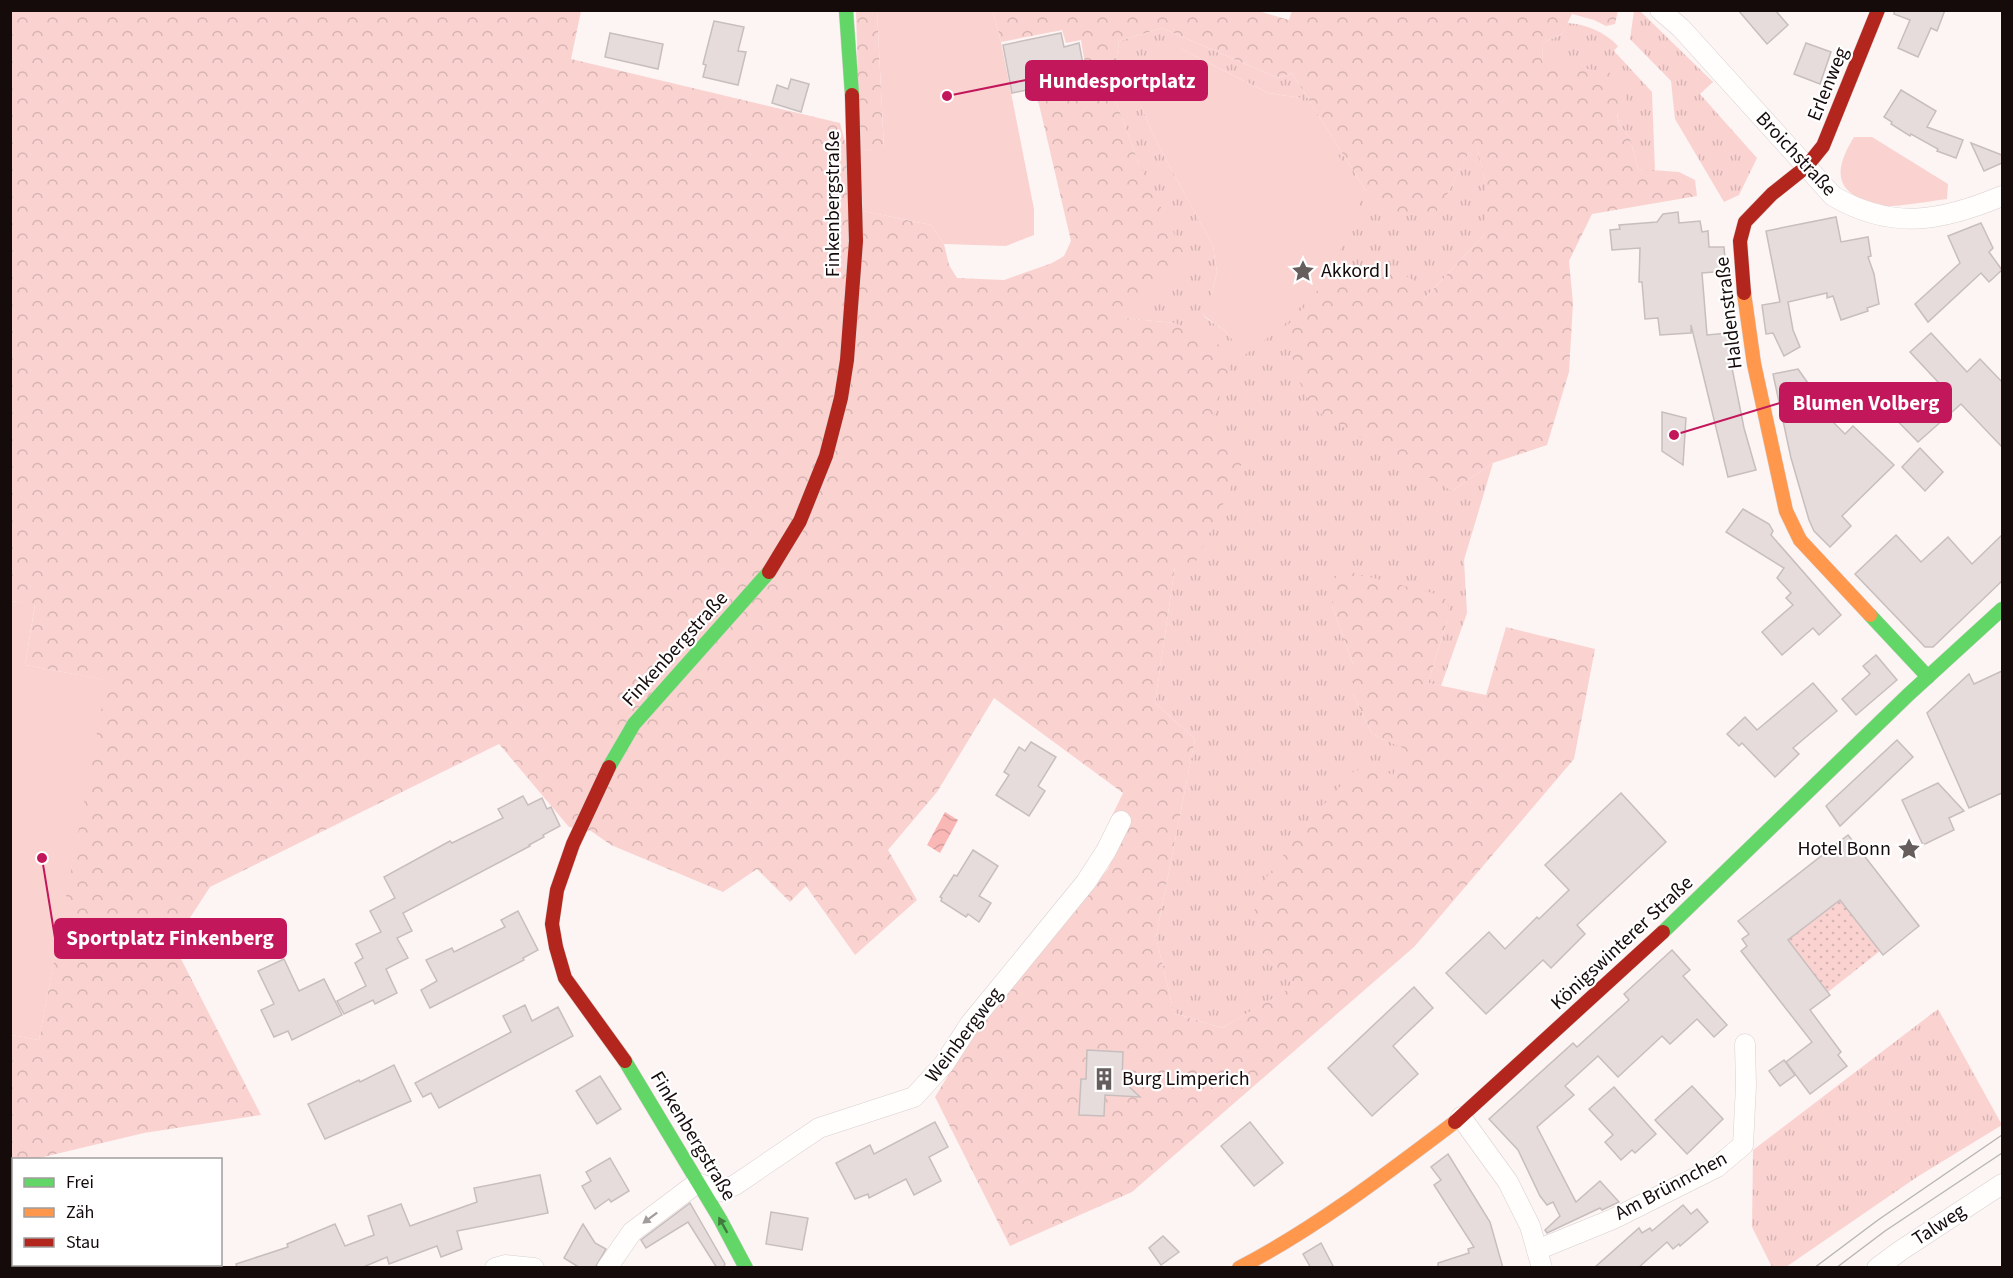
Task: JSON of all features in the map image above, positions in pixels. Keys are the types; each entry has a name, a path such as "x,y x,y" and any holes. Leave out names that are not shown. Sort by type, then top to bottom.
{"street":[{"name":"Finkenbergstraße","path":"746,1268 720,1219 633,1072 580,1002 565,978 552,924 553,908 573,844 610,764 634,724 767,575 800,520 826,456 841,398 847,360 856,242 851,70 846,10"},
{"name":"Broichstraße","path":"1660,10 1681,28 1833,196 1864,211 1906,220 1930,219 1974,207 2002,196"},
{"name":"Erlenweg","path":"1806,167 1827,138 1878,10"},
{"name":"Haldenstraße","path":"1806,167 1772,194 1745,222 1740,241 1745,303 1754,364 1786,511 1800,540 1928,677"},
{"name":"Königswinterer Straße","path":"1239,1268 1315,1223 1371,1185 1461,1117 1673,923 1928,677 2002,609"},
{"name":"Weinbergweg","path":"697,1183 721,1191 735,1185 819,1128 914,1097 944,1064 970,1024 1086,882 1106,852 1121,821"},
{"name":"Am Brünnchen","path":"1540,1259 1613,1219 1717,1167 1743,1145 1746,1086 1745,1044"},
{"path":"1461,1117 1508,1182 1530,1226 1540,1259"},
{"path":"607,1268 632,1232 697,1183"},
{"name":"Talweg","path":"1877,1268 2002,1184"},
{"path":"495,1268 505,1265 534,1268"}],"green space":[{"path":"1255,10 1289,20 1292,10 1618,11 1615,24 1606,26 1572,14 1562,34 1543,43 1542,62 1609,72 1627,100 1617,113 1619,124 1630,138 1638,169 1679,172 1695,180 1697,196 1592,214 1569,261 1573,303 1569,372 1547,445 1493,463 1452,491 1313,409 1296,375 1286,327 1333,276 1379,261 1413,280 1424,299 1485,234 1485,180 1475,140 1446,197 1434,215 1398,215 1366,191 1292,73 1278,78 1162,28 1119,41 1112,91 1139,164 1188,261 1124,318 1175,323 1217,341 1229,369 1208,432 1245,457 1193,568 1175,566 1155,703 1195,739 1156,937 1174,1013 1222,1028 1294,986 1260,951 1253,895 1311,819 1355,770 1394,774 1403,748 1372,734 1353,694 1353,664 1332,606 1333,581 1342,570 1444,596 1449,608 1447,621 1428,683 1486,695 1506,627 1595,649 1574,759 1414,947 1132,1192 1010,1246 935,1097 987,1011 1108,869 1124,829 1109,822 1123,793 994,698 937,792 888,850 917,900 855,955 806,886 790,902 757,869 723,892 611,845 591,831 569,827 499,744 210,887 184,927 179,955 261,1115 144,1133 39,1158 12,1158 11,1165 11,1035 39,1040 106,680 25,665 35,605 11,601 11,11 581,11 571,59 840,123 863,211 931,225 944,244 949,265 957,278 1004,280 1052,263 1064,256 1071,241 1034,83 1086,71 1081,40 1066,43 1062,30 1001,42 993,11"},
{"path":"856,11 877,11 884,149 860,150"},
{"path":"877,11 993,11 1034,209 1034,235 1006,246 944,244 931,225 863,211 860,150 884,148"},
{"path":"1634,11 1640,11 1713,82 1700,94 1757,158 1739,195 1724,202 1675,119 1671,81 1630,39"},
{"path":"1567,23 1595,30 1613,41 1618,46 1614,51 1652,92 1655,171 1638,169 1630,138 1619,124 1617,112 1542,62 1543,43 1562,34"},
{"path":"1162,28 1278,78 1292,73 1366,191 1446,197 1475,139 1485,180 1485,234 1423,300 1452,491 1493,463 1464,560 1467,613 1441,686 1428,683 1447,621 1332,606 1353,664 1353,694 1372,734 1404,748 1394,774 1260,951 1295,986 1222,1028 1174,1013 1156,937 1195,739 1155,703 1175,566 1208,432 1175,323 1123,318 1139,164 1112,91 1119,41","holes":["1181,49 1268,93 1301,98 1242,356 1228,334 1202,313 1212,293 1217,272 1213,246 1157,143 1141,106"]},
{"path":"1163,48 1181,49 1268,93 1301,98 1363,194 1330,274 1282,327 1242,357 1228,334 1201,312 1212,293 1217,272 1213,246 1157,143 1141,106 1141,80 1148,61"},
{"path":"1854,137 1872,137 1948,184 1947,199 1878,206 1851,193 1841,179 1841,171 1845,154"},
{"path":"10,601 35,604 25,665 107,680 39,1040 11,1035"},
{"path":"1840,900 1880,951 1828,992 1788,940"},
{"path":"1938,1009 2002,1125 1917,1177 1786,1267 1772,1267 1752,1227 1753,1150"}],"water":[{"path":"945,812 958,820 940,853 927,845"}],"building":[{"path":"1738,10 1775,10 1788,25 1767,44"},
{"path":"1894,10 1945,10 1937,31 1931,28 1918,57 1898,48 1910,20 1894,14"},
{"path":"714,21 744,27 738,51 746,52 738,85 703,77 706,65 703,64"},
{"path":"610,33 663,44 658,69 605,57"},
{"path":"1061,33 1064,47 1079,43 1084,69 1031,82 1032,89 1012,93 1003,45"},
{"path":"1806,43 1831,52 1820,84 1794,74"},
{"path":"791,79 809,84 801,112 772,103 777,85 788,89"},
{"path":"1901,90 1936,111 1927,127 1963,140 1956,158 1937,151 1938,149 1911,134 1910,136 1884,117"},
{"path":"1971,143 2002,155 2002,163 1984,171"},
{"path":"1678,212 1679,223 1700,221 1702,232 1708,231 1709,247 1724,247 1726,271 1702,273 1707,335 1728,333 1732,368 1744,428 1756,470 1728,477 1691,325 1691,333 1660,335 1658,318 1645,319 1642,282 1639,282 1640,248 1612,250 1610,230 1620,229 1619,225 1657,222 1663,214"},
{"path":"1836,217 1841,242 1868,237 1871,256 1868,257 1874,274 1879,304 1867,308 1868,311 1841,320 1833,296 1827,298 1827,293 1788,302 1793,330 1800,347 1784,356 1773,333 1766,334 1762,305 1780,302 1766,231"},
{"path":"1981,223 1993,248 1989,252 2002,270 1989,282 1981,273 1928,322 1915,304 1960,263 1948,236"},
{"path":"1931,333 1967,372 1980,359 2002,382 2002,447 1961,404 1918,442 1882,405 1898,389 1914,405 1938,382 1910,352"},
{"path":"1798,369 1822,403 1817,406 1845,434 1853,426 1894,465 1842,516 1851,526 1830,547 1814,531 1809,520 1791,458 1773,374"},
{"path":"1662,412 1686,418 1683,465 1662,451"},
{"path":"1920,448 1943,472 1925,491 1902,467"},
{"path":"1743,509 1769,524 1773,531 1771,535 1841,615 1819,635 1813,628 1782,655 1762,632 1793,605 1786,598 1791,593 1777,578 1784,568 1726,532"},
{"path":"1896,535 1921,562 1948,537 1972,564 2002,535 2002,581 1933,647 1925,647 1855,574"},
{"path":"1876,655 1897,680 1856,715 1842,699 1870,674 1863,666"},
{"path":"2002,671 2002,793 1969,808 1927,713 1969,674 1974,684"},
{"path":"1813,683 1837,711 1793,748 1799,754 1775,777 1742,743 1739,746 1727,734 1745,717 1757,730"},
{"path":"1897,740 1913,757 1840,826 1826,806"},
{"path":"1031,742 1056,757 1038,786 1045,791 1029,816 996,795 1009,775 1004,772 1019,747 1025,751"},
{"path":"1938,783 1964,811 1949,818 1954,830 1923,845 1902,800"},
{"path":"1621,793 1666,842 1577,925 1585,934 1551,968 1543,960 1486,1014 1446,973 1489,932 1505,949 1537,917 1539,919 1569,890 1545,865"},
{"path":"523,796 528,805 542,798 547,809 551,807 560,826 543,835 544,837 530,846 403,913 412,931 397,938 408,958 386,969 397,993 375,1004 373,1000 344,1014 337,1001 366,986 355,963 363,958 356,944 381,932 370,911 395,898 384,877 450,841 452,843 503,818 498,809"},
{"path":"1848,835 1919,926 1883,955 1840,900 1788,940 1830,995 1810,1010 1841,1052 1838,1055 1847,1066 1810,1094 1786,1062 1812,1042 1741,951 1747,946 1742,939 1749,934 1738,921"},
{"path":"973,850 998,866 979,896 991,903 979,922 968,914 966,917 941,901 940,897 954,875 957,876"},
{"path":"518,911 538,950 523,958 524,960 430,1008 421,990 437,981 426,960 452,948 454,952 505,927 501,920"},
{"path":"1672,950 1690,970 1683,976 1727,1025 1714,1037 1697,1019 1670,1044 1662,1036 1618,1077 1598,1056 1565,1086 1574,1095 1537,1127 1576,1202 1600,1181 1619,1202 1602,1210 1600,1208 1547,1233 1545,1230 1560,1216 1553,1202 1547,1205 1540,1196 1518,1150 1489,1119 1573,1043 1577,1047 1629,1000 1624,994"},
{"path":"284,959 299,991 324,979 342,1015 292,1040 288,1031 274,1037 261,1010 274,1004 258,971"},
{"path":"1414,987 1433,1008 1393,1046 1418,1074 1372,1116 1328,1068"},
{"path":"525,1005 532,1021 558,1007 573,1036 439,1108 431,1093 423,1097 415,1083 511,1032 503,1016"},
{"path":"1087,1050 1123,1052 1122,1080 1140,1097 1105,1095 1104,1116 1079,1115 1081,1079 1086,1079"},
{"path":"1784,1060 1795,1075 1780,1086 1769,1071"},
{"path":"394,1065 411,1101 325,1139 308,1104"},
{"path":"600,1076 621,1109 597,1124 576,1091"},
{"path":"1692,1086 1723,1119 1687,1154 1655,1120"},
{"path":"1614,1087 1656,1134 1635,1153 1632,1150 1621,1160 1605,1142 1613,1135 1589,1109"},
{"path":"935,1122 948,1147 929,1157 941,1181 914,1195 906,1179 869,1198 868,1194 855,1199 836,1163 870,1145 874,1154"},
{"path":"1250,1122 1283,1163 1254,1186 1221,1146"},
{"path":"1448,1154 1490,1222 1503,1268 1438,1268 1438,1263 1469,1253 1468,1249 1474,1247 1434,1185 1441,1180 1431,1167"},
{"path":"610,1158 629,1191 611,1202 609,1199 595,1209 582,1186 591,1181 586,1172"},
{"path":"540,1175 548,1213 457,1231 462,1249 441,1257 437,1246 389,1264 387,1257 361,1268 237,1268 236,1264 288,1247 287,1244 335,1224 345,1246 374,1235 368,1216 401,1204 410,1226 477,1202 474,1188"},
{"path":"690,1203 725,1264 723,1268 717,1268 688,1222 646,1248 641,1240"},
{"path":"1683,1205 1691,1214 1697,1209 1708,1222 1680,1246 1679,1244 1673,1249 1667,1242 1638,1268 1594,1268 1639,1228 1642,1233 1650,1228 1652,1231"},
{"path":"771,1212 808,1218 802,1250 766,1244"},
{"path":"583,1224 595,1243 606,1249 595,1268 580,1268 564,1258"},
{"path":"1163,1236 1179,1252 1161,1265 1149,1248"},
{"path":"1321,1243 1334,1268 1311,1268 1303,1254"}],"tram line":[{"path":"1814,1268 1878,1220 2002,1135"},
{"path":"1836,1268 1885,1231 2002,1153"}],"traffic: fast":[{"path":"846,10 852,95"},
{"path":"609,767 634,724 769,572"},
{"path":"1663,932 1908,695 2002,609"},
{"path":"1870,615 1928,677"},
{"path":"625,1061 720,1219 746,1268"}],"traffic: slow":[{"path":"1744,293 1754,364 1786,511 1800,540 1870,615"},
{"path":"1239,1268 1323,1218 1455,1122"}],"traffic: jam":[{"path":"1744,293 1740,241 1745,222 1772,194 1806,167 1823,146 1878,10"},
{"path":"769,572 800,521 826,456 841,398 847,360 856,241 852,95"},
{"path":"609,767 573,844 557,890 552,924 565,978 625,1061"},
{"path":"1455,1122 1663,932"}],"place":[{"name":"Hundesportplatz","path":"947,96"},
{"name":"Akkord I","path":"1303,271"},
{"name":"Blumen Volberg","path":"1674,435"},
{"name":"Hotel Bonn","path":"1909,849"},
{"name":"Sportplatz Finkenberg","path":"42,858"},
{"name":"Burg Limperich","path":"1104,1079"}]}
